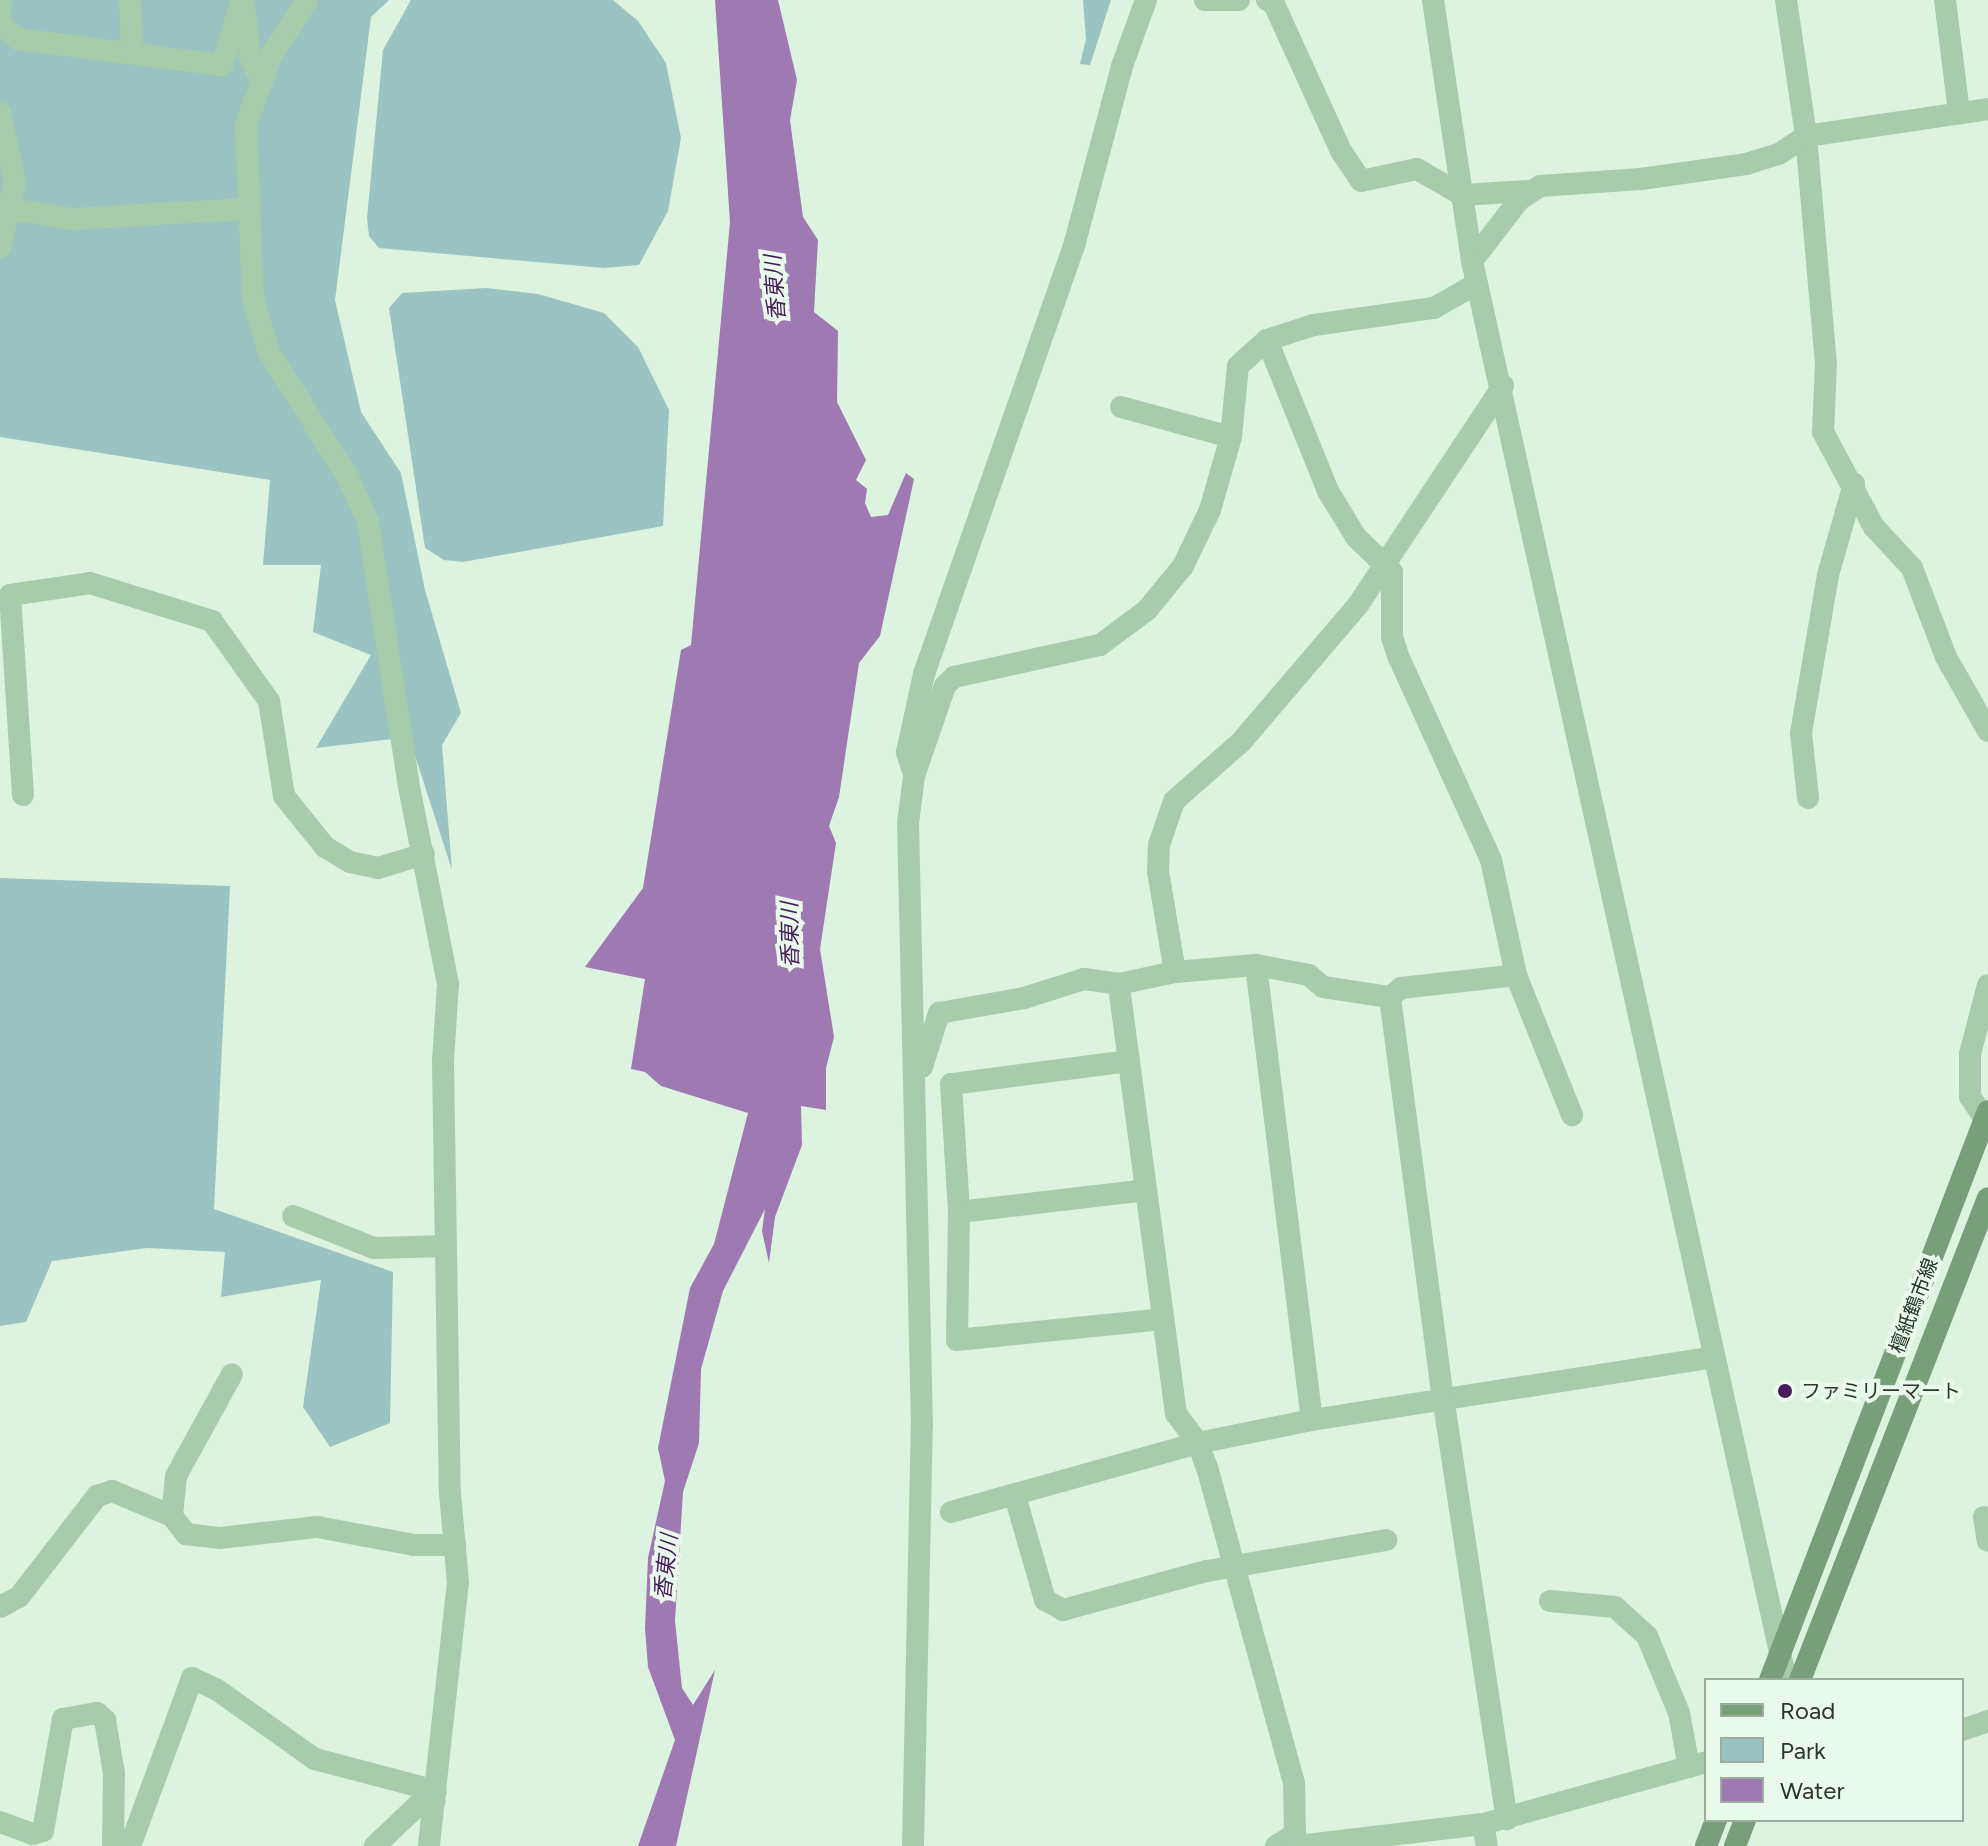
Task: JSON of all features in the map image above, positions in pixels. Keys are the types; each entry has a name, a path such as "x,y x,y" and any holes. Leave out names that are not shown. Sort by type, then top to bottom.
{"main road":[{"name":"檀紙鶴市線","path":"1771,1678 1986,1115"},
{"name":"檀紙鶴市線","path":"1801,1678 1988,1198"},
{"path":"1706,1846 1715,1822"},
{"path":"1735,1846 1744,1822"}],"street":[{"path":"1,0 0,24 18,39 132,50 222,65 242,0"},
{"path":"130,0 132,50"},
{"path":"242,0 250,57 262,82"},
{"path":"307,0 272,54 246,124 245,209 253,299 269,352 349,479 368,522 409,787 448,984 443,1061 455,1545 453,1652 429,1846"},
{"path":"914,776 907,752 924,674 1075,242 1122,66 1146,0"},
{"path":"1205,0 1239,0"},
{"path":"1267,0 1274,4 1341,151 1361,181 1417,169 1462,195 1528,191 1553,184 1641,179 1746,164 1779,154 1806,136 1988,109"},
{"path":"1433,0 1476,284 1503,386 1786,1678"},
{"path":"1786,0 1806,136 1826,364 1823,432 1854,484 1874,527 1912,568 1946,657 1988,731"},
{"path":"1945,0 1959,113"},
{"path":"0,113 15,182 0,248"},
{"path":"1472,261 1528,191"},
{"path":"11,209 72,219 245,209"},
{"path":"913,1846 922,1426 908,823 914,776 945,686 954,677 1100,645 1147,610 1183,566 1210,510 1231,437 1238,366 1267,340 1314,325 1434,308 1476,284"},
{"path":"1267,340 1328,491 1356,537 1388,567 1399,658 1491,860 1516,975 1572,1115"},
{"path":"1175,972 1158,871 1159,845 1174,801 1241,742 1388,567 1503,386"},
{"path":"1121,407 1231,437"},
{"path":"1808,798 1801,733 1828,575 1854,484"},
{"path":"23,795 10,595 90,583 212,621 269,701 284,796 325,847 350,862 378,868 424,854"},
{"path":"915,1070 926,1062 939,1013 1024,998 1084,979 1119,984 1175,972 1256,965 1309,975 1323,987 1390,997 1401,988 1516,975"},
{"path":"1256,965 1312,1420"},
{"path":"1119,984 1176,1414 1198,1443 1294,1783 1295,1834 1276,1846"},
{"path":"1986,1115 1970,1097 1970,1054 1988,985"},
{"path":"1390,997 1443,1397 1507,1819"},
{"path":"1129,1061 951,1084 959,1212 957,1340 1163,1319"},
{"path":"959,1212 1146,1190"},
{"path":"293,1216 374,1248 446,1246"},
{"path":"951,1512 1198,1443 1443,1397 1714,1357"},
{"path":"172,1516 176,1476 232,1374"},
{"path":"0,1607 19,1597 97,1496 112,1491 172,1516 186,1534 220,1538 317,1527 414,1545 455,1545"},
{"path":"1015,1496 1045,1600 1063,1610 1235,1567 1386,1540"},
{"path":"1984,1517 1988,1541"},
{"path":"1298,1846 1485,1835 1507,1819 1698,1765 1647,1636 1615,1607 1550,1601"},
{"path":"130,1846 192,1678 216,1689 315,1759 436,1796"},
{"path":"0,1822 33,1834 43,1831 63,1719 97,1713 105,1720 114,1773 113,1846"},
{"path":"1964,1729 1988,1721"},
{"path":"375,1846 418,1805 436,1796"}],"green space":[{"path":"0,0 389,0 371,17 335,300 361,412 401,473 425,590 461,713 442,745 452,870 409,737 316,748 371,655 313,632 321,565 263,565 270,480 0,437"},
{"path":"411,0 613,0 638,21 666,63 681,138 668,211 639,265 604,268 379,248 369,236 367,218 383,50"},
{"path":"1083,0 1111,0 1090,65 1080,64 1086,39"},
{"path":"486,288 538,294 604,313 638,347 669,410 663,526 463,562 444,560 425,548 389,308 402,293"},
{"path":"0,878 230,886 214,1209 393,1272 390,1423 330,1447 303,1407 321,1280 221,1297 225,1252 147,1248 52,1261 26,1322 0,1326"}],"water":[{"name":"香東川","path":"715,0 778,0 797,80 790,120 803,217 818,240 814,312 838,331 837,402 866,460 856,480 867,489 865,503 871,517 888,515 906,473 914,479 880,636 859,663 839,797 829,826 836,843 820,949 834,1037 826,1068 826,1110 801,1106 802,1145 775,1217 769,1263 762,1231 765,1209 723,1291 701,1369 699,1443 683,1492 675,1621 682,1688 693,1705 715,1670 676,1846 638,1846 675,1740 648,1667 645,1628 648,1558 665,1481 658,1448 690,1288 714,1244 748,1113 661,1086 645,1072 631,1069 645,979 585,967 643,888 681,650 691,645 730,222"}],"place":[{"name":"ファミリーマート","path":"1785,1391"}]}
